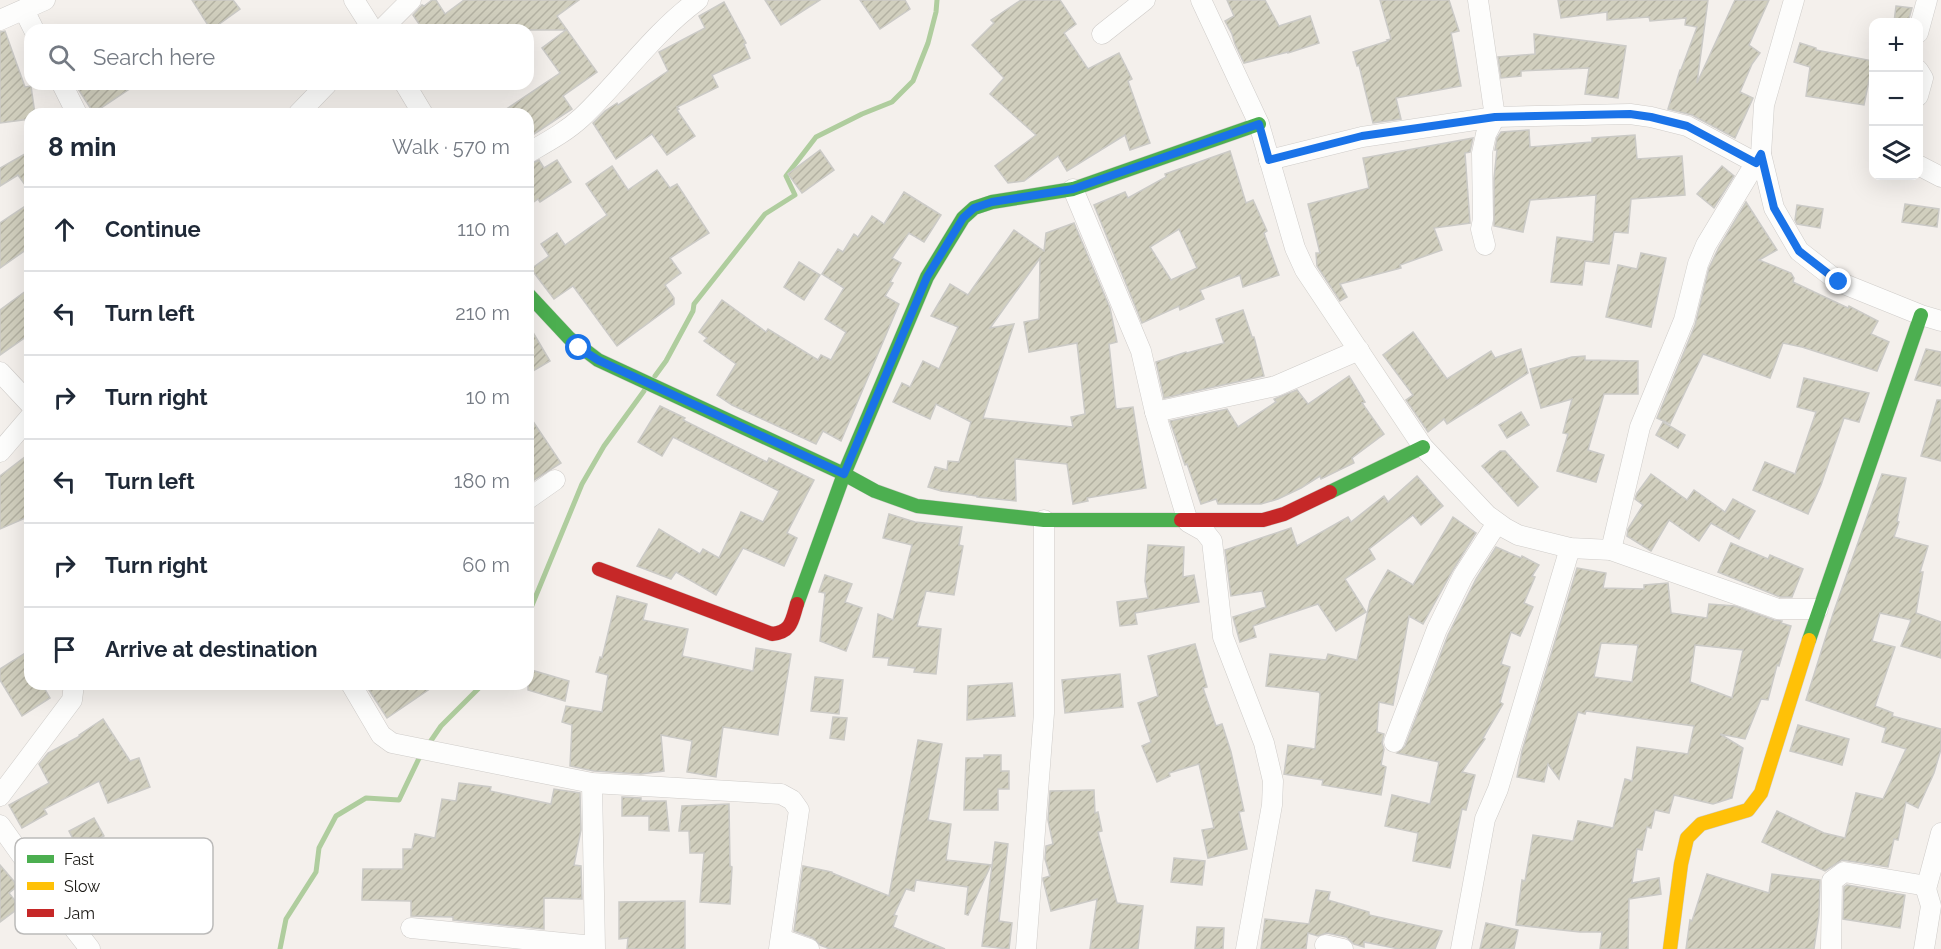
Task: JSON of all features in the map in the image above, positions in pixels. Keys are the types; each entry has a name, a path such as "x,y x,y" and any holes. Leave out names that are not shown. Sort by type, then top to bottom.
{"street":[{"path":"0,20 45,0"},
{"path":"354,0 369,24"},
{"path":"387,24 411,0"},
{"path":"534,150 563,133 582,118 671,20 698,0"},
{"path":"1102,34 1145,0"},
{"path":"1201,0 1259,124 1295,248 1305,270 1424,447 1487,515 1518,535 1570,548 1611,550 1779,609 1818,609"},
{"path":"1478,0 1495,117 1486,134 1482,153 1483,219 1481,229 1485,245"},
{"path":"1794,0 1764,105 1758,159 1774,208 1799,251 1839,282 1941,321"},
{"path":"1922,18 1927,0"},
{"path":"24,10 31,24"},
{"path":"65,90 74,108"},
{"path":"304,108 321,90"},
{"path":"409,90 419,108"},
{"path":"1269,160 1362,136 1495,117 1630,114 1687,126 1758,159"},
{"path":"599,569 772,634 782,633 789,627 844,474 927,277 963,218 974,208 992,202 1073,189 1259,124"},
{"path":"1611,550 1640,427 1684,320 1698,264 1706,245 1758,159"},
{"path":"1923,168 1941,177"},
{"path":"1073,189 1141,351 1155,412 1188,522 1204,531 1212,542 1223,637 1264,743 1273,781 1272,805 1246,949"},
{"path":"534,301 563,334 598,360 844,474 875,491 917,506 1044,520 1188,522 1263,520 1284,514 1424,447"},
{"path":"1670,949 1681,864 1687,838 1701,824 1748,810 1761,793 1818,609 1921,315"},
{"path":"1155,412 1276,386 1359,350"},
{"path":"0,372 24,398"},
{"path":"0,452 24,424"},
{"path":"534,496 555,480"},
{"path":"1026,949 1044,713 1044,520"},
{"path":"1394,742 1437,629 1463,576 1497,523"},
{"path":"1461,949 1485,819 1498,789 1570,548"},
{"path":"0,796 72,700 73,690"},
{"path":"355,690 381,735 392,744 592,783 781,794 792,800 799,810 780,944 809,949"},
{"path":"411,928 594,948 592,783"},
{"path":"0,825 15,846"},
{"path":"1926,889 1937,868 1941,833"},
{"path":"1831,949 1832,881 1844,872 1921,885 1926,889 1931,906 1924,949"},
{"path":"79,934 90,949"}],"building":[{"path":"192,0 233,0 240,9 219,24 207,24"},
{"path":"436,0 445,14 464,0 579,0 557,16 597,72 563,96 572,109 534,134 534,108 508,108 560,73 542,48 566,30 534,30 534,24 419,24 413,15 422,5"},
{"path":"765,0 820,0 781,25"},
{"path":"860,0 905,0 910,9 880,29"},
{"path":"1021,0 1060,0 1076,24 1064,33 1088,69 1119,53 1132,79 1128,81 1150,143 1130,150 1125,135 1067,171 1058,156 1024,181 1008,183 995,166 1036,135 990,94 1004,78 972,45 994,23 991,20"},
{"path":"1227,0 1265,0 1279,26 1310,16 1319,43 1244,63 1225,21 1234,16"},
{"path":"1380,0 1449,0 1459,31 1451,33 1461,86 1396,98 1401,119 1373,123 1359,65 1357,66 1353,52 1391,39"},
{"path":"1558,0 1708,0 1697,83 1735,0 1769,0 1749,45 1760,53 1752,64 1740,92 1753,98 1735,138 1692,115 1668,109 1697,27 1685,25 1686,18 1650,21 1649,17 1607,20 1607,12 1561,18"},
{"path":"724,2 746,43 744,44 750,58 712,75 718,87 677,107 695,136 667,155 652,134 616,159 593,123 605,111 617,103 618,105 668,71 659,52 705,28 699,16"},
{"path":"1896,6 1912,8 1909,18 1894,18"},
{"path":"5,31 24,90 32,90 34,108 24,108 24,120 0,123 0,32"},
{"path":"1534,34 1626,46 1618,98 1585,94 1589,68 1521,71 1521,76 1501,78 1498,57 1535,54"},
{"path":"1800,43 1816,48 1816,50 1869,60 1869,81 1864,105 1806,96 1810,67 1794,62"},
{"path":"79,90 128,90 101,108 90,108"},
{"path":"1529,130 1530,147 1592,142 1592,138 1635,135 1637,159 1682,156 1685,195 1631,199 1628,233 1614,232 1609,264 1585,261 1582,285 1551,282 1557,237 1593,242 1596,195 1530,200 1523,232 1494,226 1497,138 1501,132"},
{"path":"1473,138 1470,152 1465,153 1470,223 1434,228 1442,250 1400,265 1401,268 1340,284 1347,297 1340,301 1317,266 1316,253 1320,253 1308,204 1369,188 1363,158"},
{"path":"820,150 834,170 802,193 788,174"},
{"path":"1230,151 1246,203 1253,200 1267,231 1264,233 1279,275 1243,287 1240,275 1200,290 1204,299 1180,310 1179,306 1142,323 1094,205 1125,192 1128,198 1166,177 1165,174","holes":["1179,229 1197,268 1171,280 1150,247"]},
{"path":"24,154 24,184 18,175 0,186 0,168"},
{"path":"539,160 544,168 557,160 571,182 540,202 538,199 534,202 534,162"},
{"path":"612,166 628,190 657,170 670,188 677,184 709,233 670,258 681,273 665,285 674,298 674,304 617,346 573,286 554,299 534,273 534,267 549,256 541,244 557,233 565,245 607,215 586,184"},
{"path":"1722,166 1734,176 1714,208 1697,194"},
{"path":"904,192 941,215 924,242 909,233 892,258 901,263 885,296 899,304 841,441 823,431 816,444 732,405 717,395 736,364 704,341 707,338 699,332 722,300 766,332 768,329 818,360 821,355 831,360 846,332 825,319 844,288 822,274 838,249 843,252 854,234 858,237 872,216 884,224"},
{"path":"1746,202 1777,250 1759,260 1791,273 1794,278 1793,282 1878,321 1871,334 1889,342 1877,371 1783,343 1770,378 1703,354 1670,424 1657,418 1695,325 1709,268"},
{"path":"1905,204 1939,209 1937,227 1902,222"},
{"path":"1797,205 1823,209 1820,228 1797,224 1795,220"},
{"path":"24,207 24,251 0,268 0,223"},
{"path":"1074,223 1110,308 1117,342 1109,344 1116,409 1133,407 1146,488 1087,498 1088,501 1073,504 1067,464 1015,459 1016,501 977,497 928,487 935,467 947,470 948,461 959,462 971,422 936,404 930,419 893,402 902,383 910,387 923,361 939,369 958,327 931,316 950,284 968,295 1014,230 1044,251 1046,233","holes":["1040,258 1039,319 1024,322 1029,352 1077,343 1085,414 1071,417 1073,427 983,418 1014,324 990,328"]},
{"path":"1641,253 1666,258 1651,327 1606,317 1618,265 1637,269"},
{"path":"799,262 820,275 804,300 784,287"},
{"path":"24,292 24,338 0,355 0,310"},
{"path":"1243,310 1252,337 1254,337 1264,376 1164,398 1156,362 1224,343 1216,319"},
{"path":"1413,332 1447,379 1491,351 1495,358 1521,349 1528,373 1447,424 1444,419 1428,432 1406,400 1413,395 1383,355"},
{"path":"534,334 550,361 534,370"},
{"path":"1926,349 1941,352 1941,386 1915,380"},
{"path":"1585,356 1585,360 1638,361 1638,394 1604,394 1588,450 1604,455 1596,482 1557,471 1568,434 1563,433 1572,399 1541,408 1530,369 1572,357"},
{"path":"1349,376 1365,402 1362,403 1384,434 1352,458 1354,463 1321,479 1320,476 1278,499 1261,504 1218,504 1216,499 1201,504 1170,421 1227,409 1238,427 1276,402 1274,399 1297,390 1308,404"},
{"path":"1804,378 1869,393 1859,422 1844,418 1821,485 1808,514 1753,490 1765,462 1795,474 1816,412 1797,407"},
{"path":"1937,400 1941,400 1941,461 1921,456"},
{"path":"660,406 767,462 769,458 814,480 787,533 797,538 784,566 743,548 716,595 676,572 671,579 637,566 659,529 700,554 703,549 719,558 741,512 763,522 779,491 673,437 662,456 638,442"},
{"path":"1521,412 1529,425 1507,438 1499,425"},
{"path":"1663,422 1685,435 1678,448 1656,435"},
{"path":"534,423 561,463 534,480"},
{"path":"1500,451 1505,451 1538,487 1518,506 1482,466"},
{"path":"24,458 24,519 0,529 0,476"},
{"path":"1651,474 1687,500 1694,490 1725,512 1733,499 1755,511 1739,539 1711,523 1699,541 1669,520 1651,551 1627,536 1628,529 1643,505 1635,499 1637,493"},
{"path":"1882,474 1906,478 1897,521 1899,522 1894,537 1928,546 1920,572 1923,572 1916,613 1941,622 1941,658 1901,646 1911,620 1880,613 1872,641 1895,647 1875,706 1893,713 1892,716 1941,729 1941,749 1934,773 1918,808 1906,802 1898,840 1894,839 1888,867 1842,860 1825,871 1762,842 1777,811 1824,833 1845,838 1856,793 1883,799 1906,749 1882,742 1886,728 1806,700 1833,614"},
{"path":"1417,476 1443,506 1421,525 1413,515 1369,549 1375,559 1345,579 1366,612 1336,631 1318,604 1253,626 1256,637 1240,642 1233,617 1266,607 1262,591 1231,596 1225,550 1291,528 1297,546 1348,517 1351,522 1384,496 1388,502"},
{"path":"889,514 915,522 962,527 959,545 963,546 954,595 926,591 917,626 941,629 936,674 914,672 915,668 888,665 889,658 873,657 878,614 893,620 912,545 883,538"},
{"path":"1453,517 1476,533 1423,624 1409,616 1393,705 1379,702 1377,732 1384,734 1381,765 1386,767 1381,795 1322,785 1323,780 1284,774 1288,745 1315,749 1320,694 1319,692 1266,686 1270,654 1326,660 1328,654 1357,660 1370,601 1388,570 1413,585"},
{"path":"1731,543 1768,559 1770,555 1803,569 1792,597 1780,597 1718,572"},
{"path":"1148,545 1184,547 1183,577 1194,575 1199,602 1135,613 1137,624 1120,626 1117,602 1148,598 1145,581"},
{"path":"1496,547 1539,565 1532,576 1535,577 1524,603 1533,607 1520,636 1511,632 1501,664 1510,667 1500,702 1503,704 1483,738 1485,739 1462,772 1475,775 1466,810 1462,809 1450,868 1413,861 1418,833 1385,826 1392,795 1430,804 1439,762 1397,753 1405,746 1448,635 1476,579"},
{"path":"1577,568 1606,573 1603,588 1644,589 1644,585 1668,583 1671,613 1707,618 1709,604 1735,606 1791,626 1768,700 1761,699 1745,739 1720,734 1743,748 1732,798 1713,804 1674,795 1669,813 1655,810 1651,828 1647,827 1642,850 1637,849 1632,883 1659,878 1661,894 1629,899 1628,949 1600,949 1602,932 1516,925 1522,880 1525,881 1533,835 1573,841 1578,821 1613,828 1625,779 1632,781 1637,747 1688,754 1694,726 1586,711 1585,714 1578,712 1559,779 1548,764 1544,782 1517,777 1522,751","holes":["1601,643 1638,645 1632,682 1594,677","1695,645 1743,650 1732,698 1690,682"]},
{"path":"825,575 852,584 845,602 862,608 846,651 820,641 825,593 819,592"},
{"path":"617,596 647,604 643,620 688,629 682,656 753,671 756,648 791,654 778,735 723,727 716,777 687,772 692,741 661,735 664,771 641,774 594,771 570,766 572,725 562,722 566,706 602,712 608,675 596,672 600,657 602,658"},
{"path":"1195,644 1207,687 1203,688 1216,726 1222,724 1231,752 1244,811 1239,812 1247,849 1208,858 1202,830 1214,828 1199,764 1169,773 1170,776 1157,782 1142,746 1151,742 1138,703 1158,696 1148,656"},
{"path":"24,654 24,690 45,690 50,698 22,716 0,680 0,669"},
{"path":"534,671 569,681 565,701 528,690 534,690"},
{"path":"1120,674 1123,707 1065,713 1062,680"},
{"path":"815,677 843,680 839,714 811,711"},
{"path":"1012,683 1015,716 967,720 968,686"},
{"path":"369,690 428,690 387,718"},
{"path":"833,717 847,718 844,740 830,738"},
{"path":"103,719 130,761 139,758 150,787 108,803 99,781 44,809 47,814 22,828 9,805 49,783 39,764 48,753 80,736"},
{"path":"1798,725 1849,739 1842,765 1790,751"},
{"path":"918,740 942,744 928,820 951,824 946,860 991,865 968,915 965,914 968,887 916,880 914,891 906,889 894,915 897,916 893,927 945,949 830,949 820,945 813,938 794,931 803,866 832,872 889,896"},
{"path":"984,755 1001,755 1001,771 1009,771 1009,789 998,789 998,810 964,810 966,758 984,758"},
{"path":"459,783 491,787 490,791 551,804 554,789 580,793 581,830 574,865 581,866 582,899 544,898 544,929 453,920 453,917 411,916 411,901 362,900 363,869 403,869 403,849 412,849 415,834 435,838 442,799 456,801"},
{"path":"1094,790 1095,813 1098,812 1102,831 1098,832 1117,903 1143,906 1138,949 1090,949 1097,899 1051,911 1043,880 1050,876 1045,859 1046,846 1053,844 1048,820 1050,791"},
{"path":"622,797 641,798 641,801 666,801 669,831 649,830 649,816 622,816"},
{"path":"729,804 730,866 732,867 730,904 700,902 704,853 690,853 689,831 679,831 682,806"},
{"path":"94,818 104,836 73,838 69,831"},
{"path":"995,842 1008,844 999,921 1012,923 1009,949 982,946"},
{"path":"1174,858 1205,861 1202,885 1171,882"},
{"path":"0,865 15,882 15,888 9,893 15,901 15,911 0,922"},
{"path":"1707,874 1769,893 1772,874 1820,880 1819,915 1814,949 1686,949 1690,920 1692,921"},
{"path":"1847,885 1905,895 1900,928 1843,919 1844,887"},
{"path":"1316,890 1330,892 1328,900 1369,912 1369,915 1442,931 1435,949 1399,949 1364,942 1364,947 1354,944 1346,937 1327,933 1318,936 1308,933 1306,949 1261,949 1265,919 1309,924"},
{"path":"685,901 685,949 627,949 628,938 619,939 619,902"},
{"path":"1486,923 1518,930 1514,949 1480,949"},
{"path":"1197,927 1224,928 1223,949 1195,949"}],"waterway":[{"path":"655,376 666,361 693,311 694,304 765,214 795,195 786,176 816,137 892,102 913,81 928,43 937,0"},
{"path":"534,600 582,484 604,446 644,391"},
{"path":"428,745 441,726 477,690"},
{"path":"280,949 286,919 316,872 319,848 336,816 366,798 399,800 422,752"}],"traffic: fast":[{"path":"797,604 844,474 927,277 963,218 974,208 992,202 1073,189 1259,124"},
{"path":"534,300 569,338 598,360 844,474 875,491 917,506 1044,520 1181,520"},
{"path":"1809,640 1921,315"},
{"path":"1330,492 1423,447"}],"traffic: slow":[{"path":"1670,949 1681,864 1687,838 1701,824 1748,810 1761,793 1809,640"}],"traffic: jam":[{"path":"1181,520 1263,520 1284,514 1330,492"},
{"path":"599,569 772,634 787,628 797,604"}],"route":[{"path":"579,348 598,360 844,474 927,277 963,218 974,208 992,202 1073,189 1259,124 1269,160 1362,136 1495,117 1630,114 1687,126 1756,163 1761,154 1774,208 1799,251 1839,282"}]}
